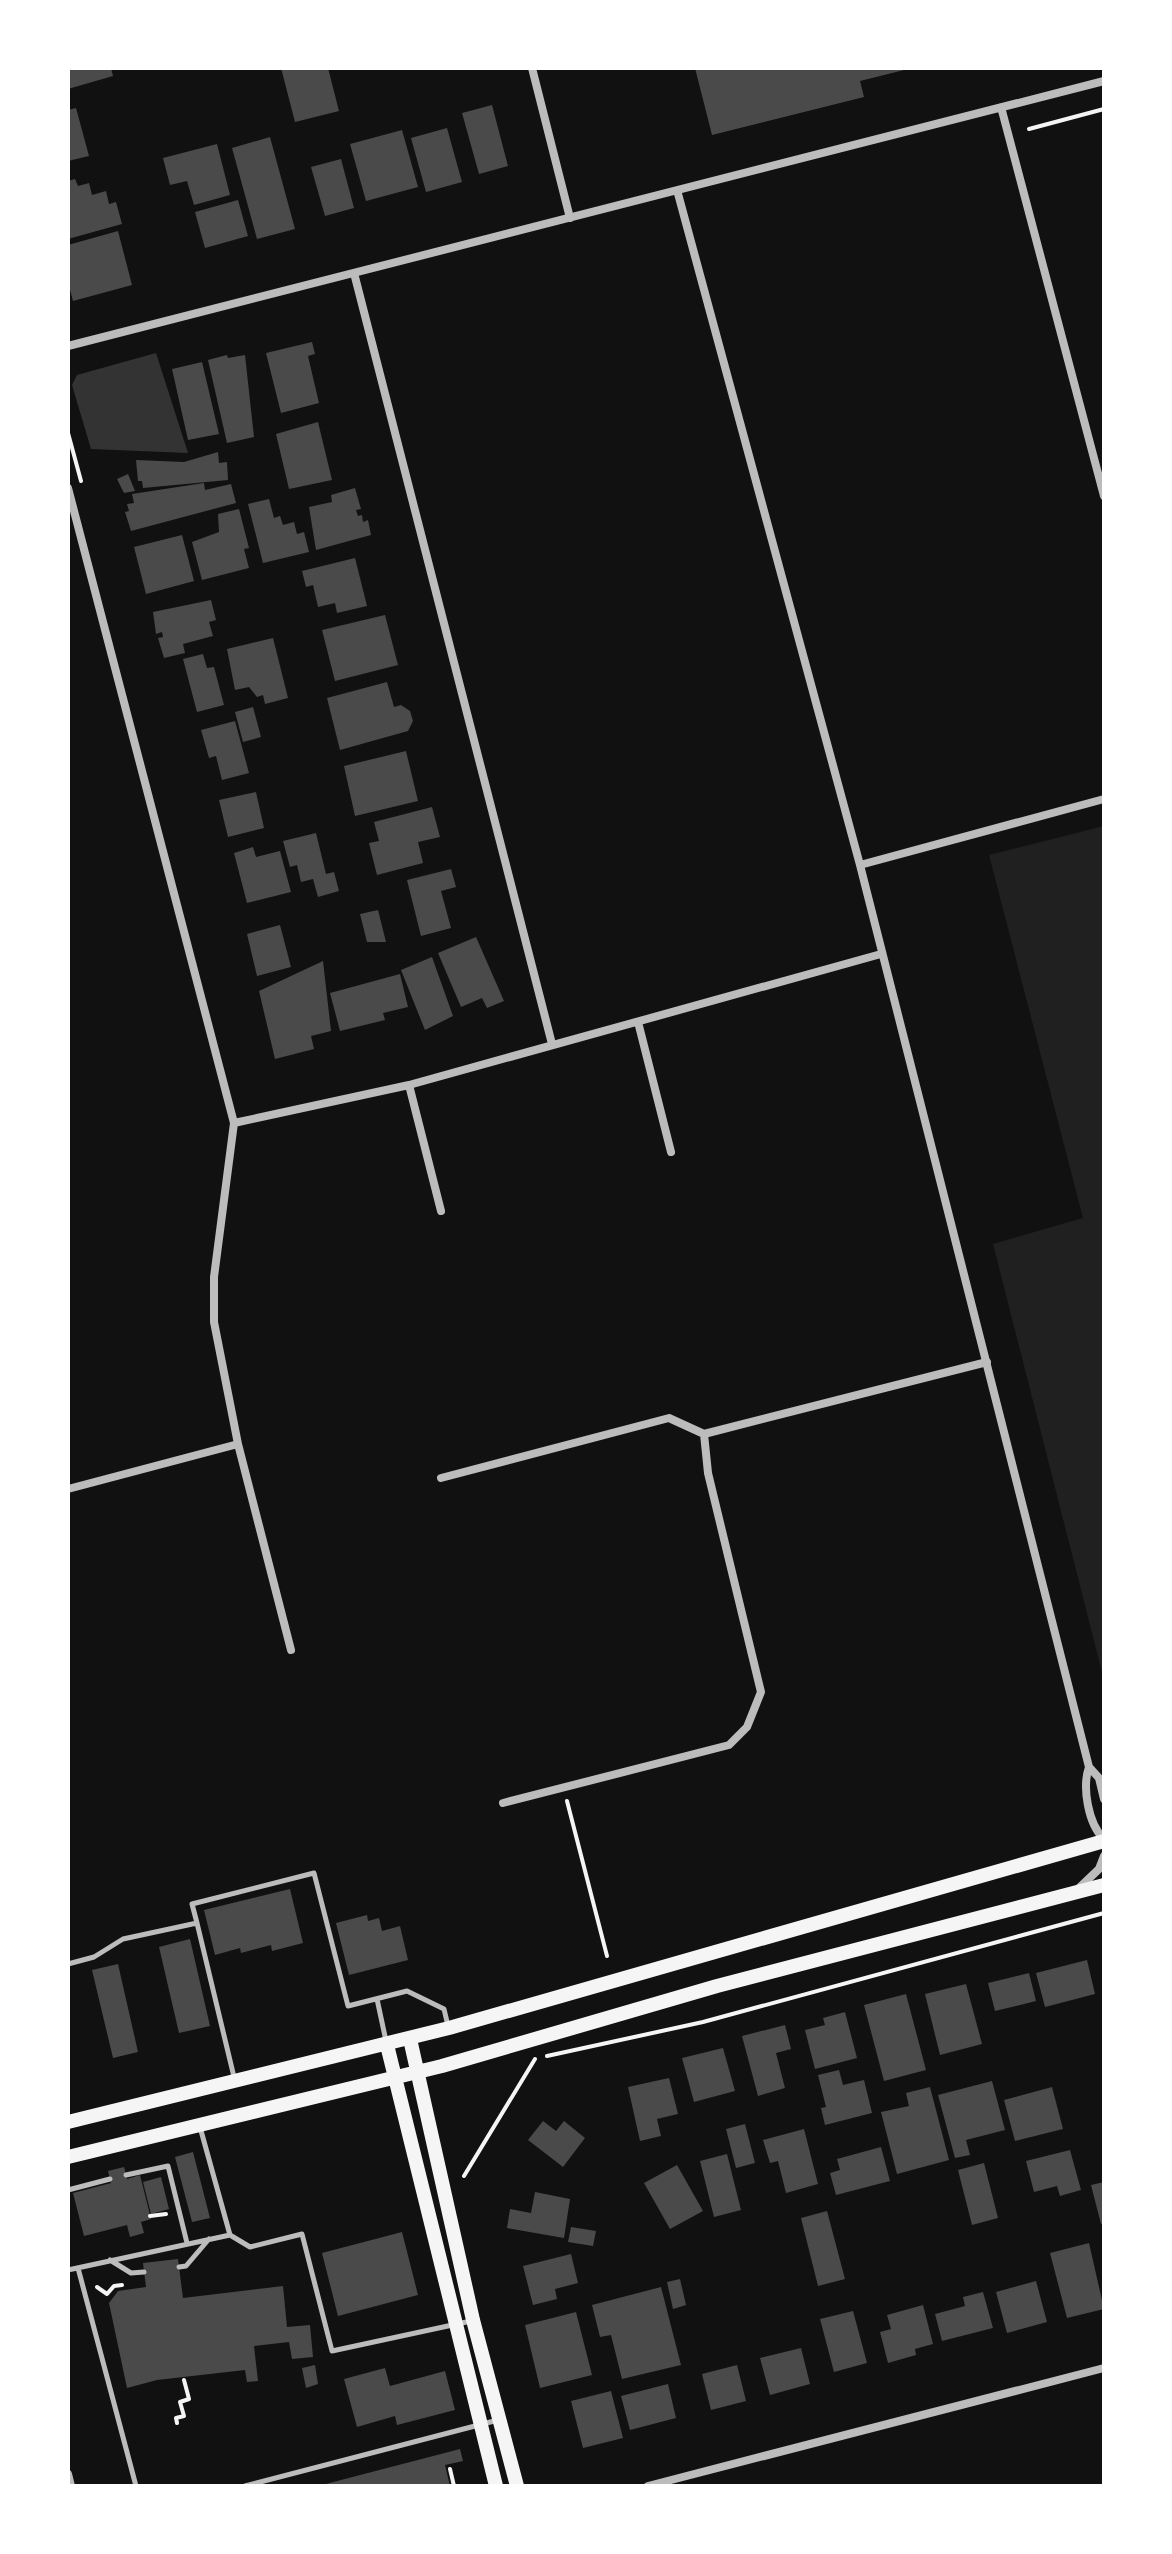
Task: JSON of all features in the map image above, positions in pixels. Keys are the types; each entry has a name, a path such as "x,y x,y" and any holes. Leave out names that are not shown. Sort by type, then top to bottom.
{"main road":[{"path":"68,2122 410,2039 1104,1840"},
{"path":"68,2157 418,2072 717,1986 1104,1885"},
{"path":"410,2039 473,2320 517,2486"},
{"path":"387,2045 484,2424 496,2486"}],"street":[{"path":"532,68 570,218"},
{"path":"68,346 1104,81"},
{"path":"1001,107 1104,496"},
{"path":"677,190 860,865 1089,1767 1099,1778 1104,1799"},
{"path":"354,273 552,1044"},
{"path":"68,488 234,1123 212,1299 238,1444 291,1650"},
{"path":"860,865 1104,799"},
{"path":"234,1123 409,1085 881,954"},
{"path":"638,1022 671,1152"},
{"path":"409,1085 441,1211"},
{"path":"441,1478 669,1418 704,1434 987,1362"},
{"path":"503,1803 729,1745 747,1727 761,1692 708,1473 704,1434"},
{"path":"68,1489 238,1444"},
{"path":"1089,1767 1084,1782 1097,1832 1104,1840"},
{"path":"1072,1893 1099,1869 1104,1856"},
{"path":"648,2486 1104,2368"},
{"path":"68,2474 71,2486"}],"lane":[{"path":"235,2080 192,1904 314,1873 348,2006 407,1991 444,2009 449,2028"},
{"path":"68,1964 94,1957 123,1939 197,1923"},
{"path":"377,1999 387,2045"},
{"path":"199,2126 230,2235"},
{"path":"126,2175 168,2166 187,2243"},
{"path":"68,2190 110,2179"},
{"path":"68,2269 230,2235 250,2247 302,2234 332,2351 473,2320"},
{"path":"179,2267 186,2266 209,2239"},
{"path":"110,2260 131,2273 141,2272"},
{"path":"78,2268 136,2486"},
{"path":"245,2486 499,2420"}],"path":[{"path":"1029,129 1104,109"},
{"path":"564,1787 607,1956"},
{"path":"464,2176 532,2060 703,2022 1104,1913"},
{"path":"150,2216 165,2213 167,2222"},
{"path":"84,2291 97,2287 107,2294 114,2286 139,2282 141,2272"},
{"path":"177,2423 176,2418 184,2416 180,2402 189,2399 184,2380"},
{"path":"450,2469 454,2486"}],"shaded area":[{"path":"156,353 188,453 91,449 72,385 77,375"},
{"path":"1104,826 1104,1680 993,1244 1083,1218 989,855"}],"building":[{"path":"68,68 111,68 113,76 68,89"},
{"path":"281,68 328,68 339,111 295,122"},
{"path":"695,68 908,69 860,81 864,97 712,135"},
{"path":"492,105 508,166 479,174 462,113"},
{"path":"76,108 89,156 68,161 68,110"},
{"path":"447,128 462,182 426,192 411,138"},
{"path":"402,130 418,187 366,201 350,144"},
{"path":"270,137 295,229 257,239 232,148"},
{"path":"217,144 230,195 194,205 187,181 170,185 163,158"},
{"path":"341,159 354,208 325,216 311,167"},
{"path":"75,179 78,186 89,183 92,195 106,191 109,204 116,202 122,224 68,239 68,181"},
{"path":"238,200 248,236 205,248 195,212"},
{"path":"118,231 132,285 73,301 68,282 68,245"},
{"path":"312,342 315,354 308,356 319,403 281,413 266,353"},
{"path":"227,355 228,358 245,355 254,437 227,443 208,360"},
{"path":"202,362 219,434 188,440 172,369"},
{"path":"318,422 332,480 289,489 276,434"},
{"path":"218,452 219,463 227,462 228,480 143,488 142,481 138,481 136,460 184,462"},
{"path":"128,474 135,491 124,493 117,479"},
{"path":"204,483 205,490 231,484 236,503 131,531 125,512 129,511 127,504 134,503 132,494"},
{"path":"355,488 361,509 356,510 358,516 362,515 363,522 368,520 371,535 316,550 309,507 332,502 331,495"},
{"path":"269,499 274,518 280,516 283,525 294,522 297,534 304,532 309,552 263,563 248,504"},
{"path":"239,509 249,548 244,549 249,568 202,580 192,542 219,532 218,514"},
{"path":"182,535 194,581 146,594 134,547"},
{"path":"355,558 367,606 337,613 335,603 318,607 313,585 306,587 302,571"},
{"path":"211,600 216,620 209,622 213,636 183,644 185,653 164,658 158,638 163,637 162,632 156,634 153,612"},
{"path":"385,615 398,665 335,681 322,630"},
{"path":"273,638 288,698 265,704 263,695 257,697 249,687 235,690 227,649"},
{"path":"203,654 207,668 214,667 224,705 197,712 183,659"},
{"path":"387,682 394,707 401,705 410,711 413,721 408,731 340,750 327,698"},
{"path":"253,707 261,737 243,742 235,712"},
{"path":"235,721 249,773 222,780 216,756 209,758 201,730"},
{"path":"406,751 418,801 355,816 344,766"},
{"path":"256,792 264,828 228,837 219,800"},
{"path":"432,807 440,837 418,842 423,863 377,875 369,843 379,841 374,822"},
{"path":"316,833 326,874 334,872 339,891 318,897 313,879 301,882 297,865 290,867 283,841"},
{"path":"253,847 256,857 280,851 291,892 247,903 234,853"},
{"path":"451,869 456,887 441,891 451,928 421,936 407,880"},
{"path":"378,910 386,942 367,942 360,914"},
{"path":"280,925 291,967 257,976 247,934"},
{"path":"476,937 504,1001 487,1008 482,998 461,1007 438,953"},
{"path":"432,957 453,1016 425,1030 401,970"},
{"path":"323,961 331,1031 311,1036 314,1049 275,1059 259,991"},
{"path":"400,974 408,1007 383,1013 385,1020 340,1031 330,993"},
{"path":"290,1889 303,1943 272,1951 271,1945 241,1953 240,1948 215,1955 204,1910"},
{"path":"367,1915 368,1921 379,1918 382,1931 400,1926 408,1960 349,1975 336,1923"},
{"path":"190,1939 210,2026 179,2033 159,1947"},
{"path":"1087,1960 1095,1994 1045,2007 1036,1973"},
{"path":"118,1964 138,2052 113,2058 92,1970"},
{"path":"1029,1973 1036,2001 995,2011 988,1983"},
{"path":"966,1984 982,2044 940,2055 925,1994"},
{"path":"906,1994 926,2070 884,2081 864,2005"},
{"path":"845,2012 857,2058 815,2069 805,2030 825,2025 823,2018"},
{"path":"785,2025 791,2049 776,2053 785,2088 758,2096 742,2036"},
{"path":"723,2048 735,2091 694,2102 682,2058"},
{"path":"839,2070 843,2085 864,2080 872,2113 825,2125 821,2108 826,2107 818,2075"},
{"path":"669,2078 678,2114 657,2119 661,2136 640,2141 628,2087"},
{"path":"992,2081 1005,2130 966,2140 970,2155 955,2158 938,2095"},
{"path":"930,2087 949,2160 897,2174 881,2112 909,2106 906,2093"},
{"path":"1052,2087 1063,2129 1015,2141 1004,2100"},
{"path":"543,2121 556,2131 564,2121 585,2138 563,2167 528,2140"},
{"path":"745,2124 755,2163 736,2168 726,2129"},
{"path":"804,2129 818,2184 786,2193 778,2161 770,2163 763,2140"},
{"path":"881,2147 890,2181 836,2195 830,2173 840,2170 837,2159"},
{"path":"1070,2150 1081,2190 1060,2196 1057,2186 1034,2192 1026,2161"},
{"path":"193,2152 210,2218 192,2222 175,2157"},
{"path":"727,2154 741,2210 714,2217 700,2161"},
{"path":"984,2163 998,2218 972,2225 958,2170"},
{"path":"677,2165 703,2211 670,2229 644,2183"},
{"path":"124,2167 127,2179 140,2175 151,2219 141,2222 144,2233 130,2237 127,2225 84,2236 73,2193 111,2183 108,2171"},
{"path":"161,2177 169,2209 151,2214 143,2182"},
{"path":"1104,2182 1104,2223 1101,2224 1091,2185"},
{"path":"535,2192 570,2199 564,2238 507,2228 510,2209 531,2213"},
{"path":"827,2211 845,2279 818,2286 801,2218"},
{"path":"571,2227 596,2231 593,2246 568,2242"},
{"path":"402,2232 418,2295 338,2316 322,2253"},
{"path":"1089,2243 1104,2309 1067,2318 1050,2253"},
{"path":"571,2254 578,2283 555,2289 557,2299 533,2305 523,2266"},
{"path":"178,2259 183,2298 283,2286 287,2327 310,2325 313,2357 292,2359 289,2342 254,2346 258,2381 247,2382 245,2370 157,2380 127,2388 109,2303 118,2291 146,2287 143,2263"},
{"path":"680,2279 686,2305 673,2309 667,2282"},
{"path":"1036,2281 1047,2322 1007,2333 996,2292"},
{"path":"661,2287 681,2365 622,2379 611,2335 600,2337 592,2305"},
{"path":"983,2292 993,2328 942,2341 935,2314 965,2306 963,2297"},
{"path":"923,2305 933,2344 915,2349 916,2355 888,2363 880,2332 891,2329 887,2315"},
{"path":"853,2311 867,2363 834,2372 820,2319"},
{"path":"576,2312 592,2375 540,2388 525,2325"},
{"path":"801,2348 810,2384 770,2395 760,2358"},
{"path":"315,2365 318,2384 306,2388 302,2368"},
{"path":"737,2365 746,2401 711,2410 702,2374"},
{"path":"385,2368 390,2386 445,2371 455,2410 397,2425 395,2416 357,2427 344,2379"},
{"path":"668,2384 676,2418 630,2430 621,2396"},
{"path":"611,2391 623,2438 583,2448 571,2401"},
{"path":"460,2449 463,2461 445,2465 450,2486 318,2486"}]}
